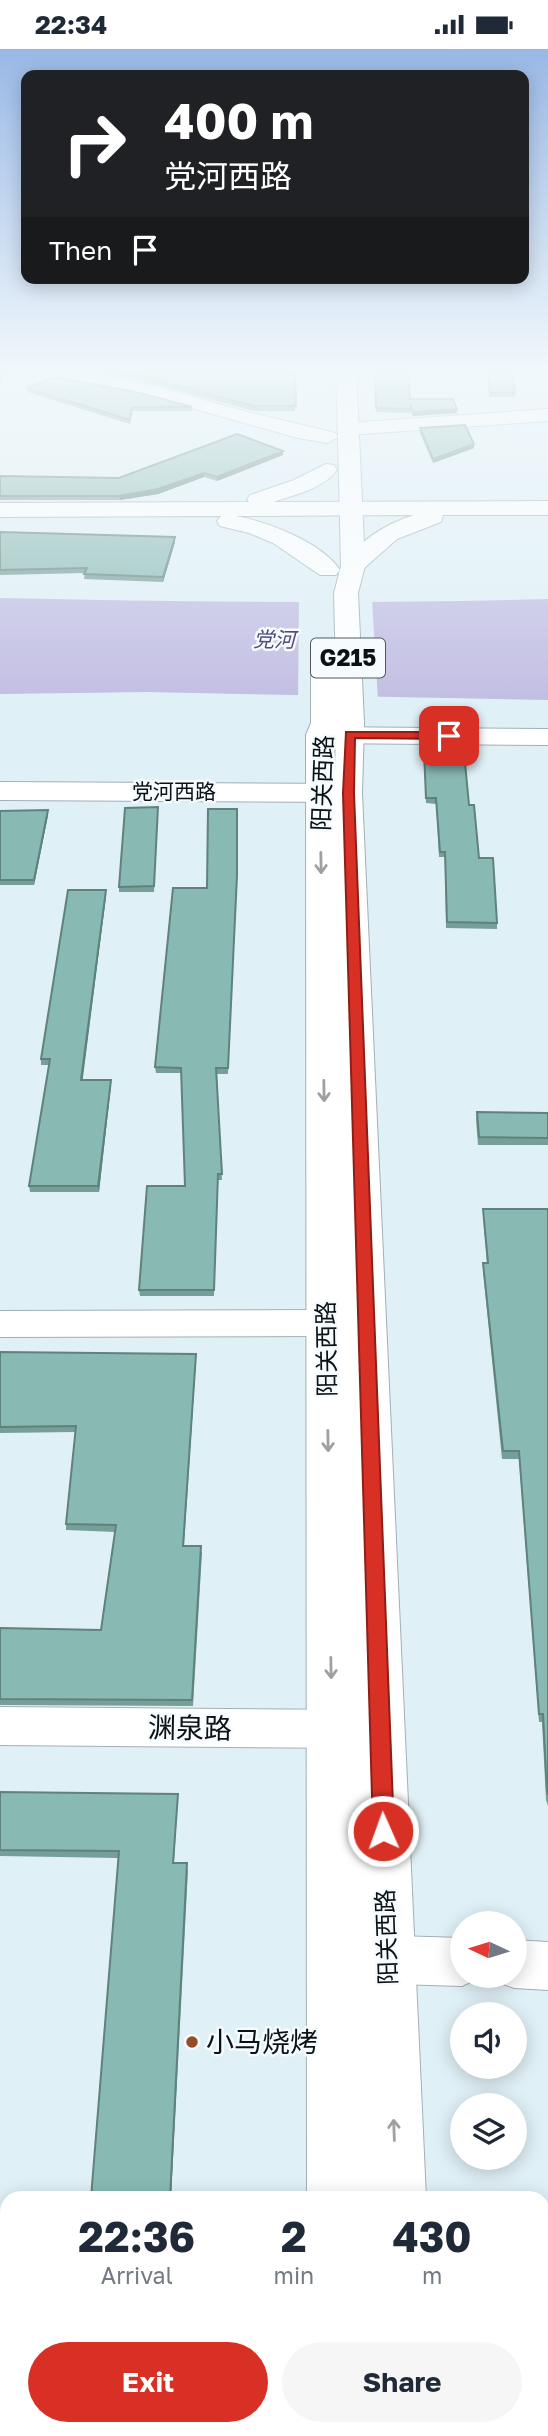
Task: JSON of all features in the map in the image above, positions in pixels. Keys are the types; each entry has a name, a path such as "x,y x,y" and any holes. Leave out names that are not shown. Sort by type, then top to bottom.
{"main road":[{"path":"0,516 206,512 282,493 309,480"},
{"name":"G215","path":"327,480 335,535"},
{"name":"G215","path":"335,535 347,480"},
{"path":"366,480 392,494 450,511 548,514"},
{"path":"206,512 292,542 450,511 548,507"},
{"path":"0,510 206,512 335,535"},
{"path":"353,566 373,544 394,530 450,511"},
{"name":"阳关西路","path":"335,535 353,566"},
{"name":"阳关西路","path":"335,535 353,566"},
{"name":"阳关西路","path":"335,535 336,729 327,1323 337,2191"},
{"path":"336,729 548,737"},
{"name":"党河西路","path":"0,791 334,793"},
{"name":"阳关西路","path":"334,793 379,1729 396,2191"},
{"path":"0,1324 327,1323"},
{"name":"渊泉路","path":"0,1726 379,1729"},
{"path":"335,1959 450,1962"},
{"path":"527,1965 548,1966"}],"water":[{"name":"党河","path":"0,598 274,602 548,599 548,700 147,692 0,694"}],"pier":[{"path":"299,600 372,600 378,700 298,698"}],"building":[{"path":"0,480 183,480 158,489 119,496 0,496"},
{"path":"0,532 175,537 163,577 84,574 87,568 0,570"},
{"path":"424,751 464,752 469,805 474,805 479,858 493,858 497,923 447,922 445,852 440,852 436,798 426,798"},
{"path":"158,807 154,886 119,887 125,808"},
{"path":"208,809 237,809 237,875 228,1068 216,1068 222,1174 218,1174 214,1290 139,1290 147,1186 185,1186 181,1068 155,1067 173,888 207,888"},
{"path":"48,810 34,880 0,880 0,811"},
{"path":"68,890 106,890 81,1080 111,1080 98,1186 29,1186 50,1059 41,1059"},
{"path":"477,1112 548,1113 548,1138 479,1137"},
{"path":"483,1209 548,1209 548,1795 543,1714 539,1714 519,1451 503,1451 483,1263 488,1263"},
{"path":"0,1352 196,1354 183,1546 201,1546 192,1700 0,1699 0,1628 101,1630 116,1525 66,1524 76,1426 0,1427"},
{"path":"0,1792 178,1794 173,1863 187,1863 170,2191 92,2191 119,1851 0,1850"}],"place":[{"name":"小马烧烤","path":"192,2042"}],"route":[{"path":"383,1831 348,793 350,734 449,736"}]}
